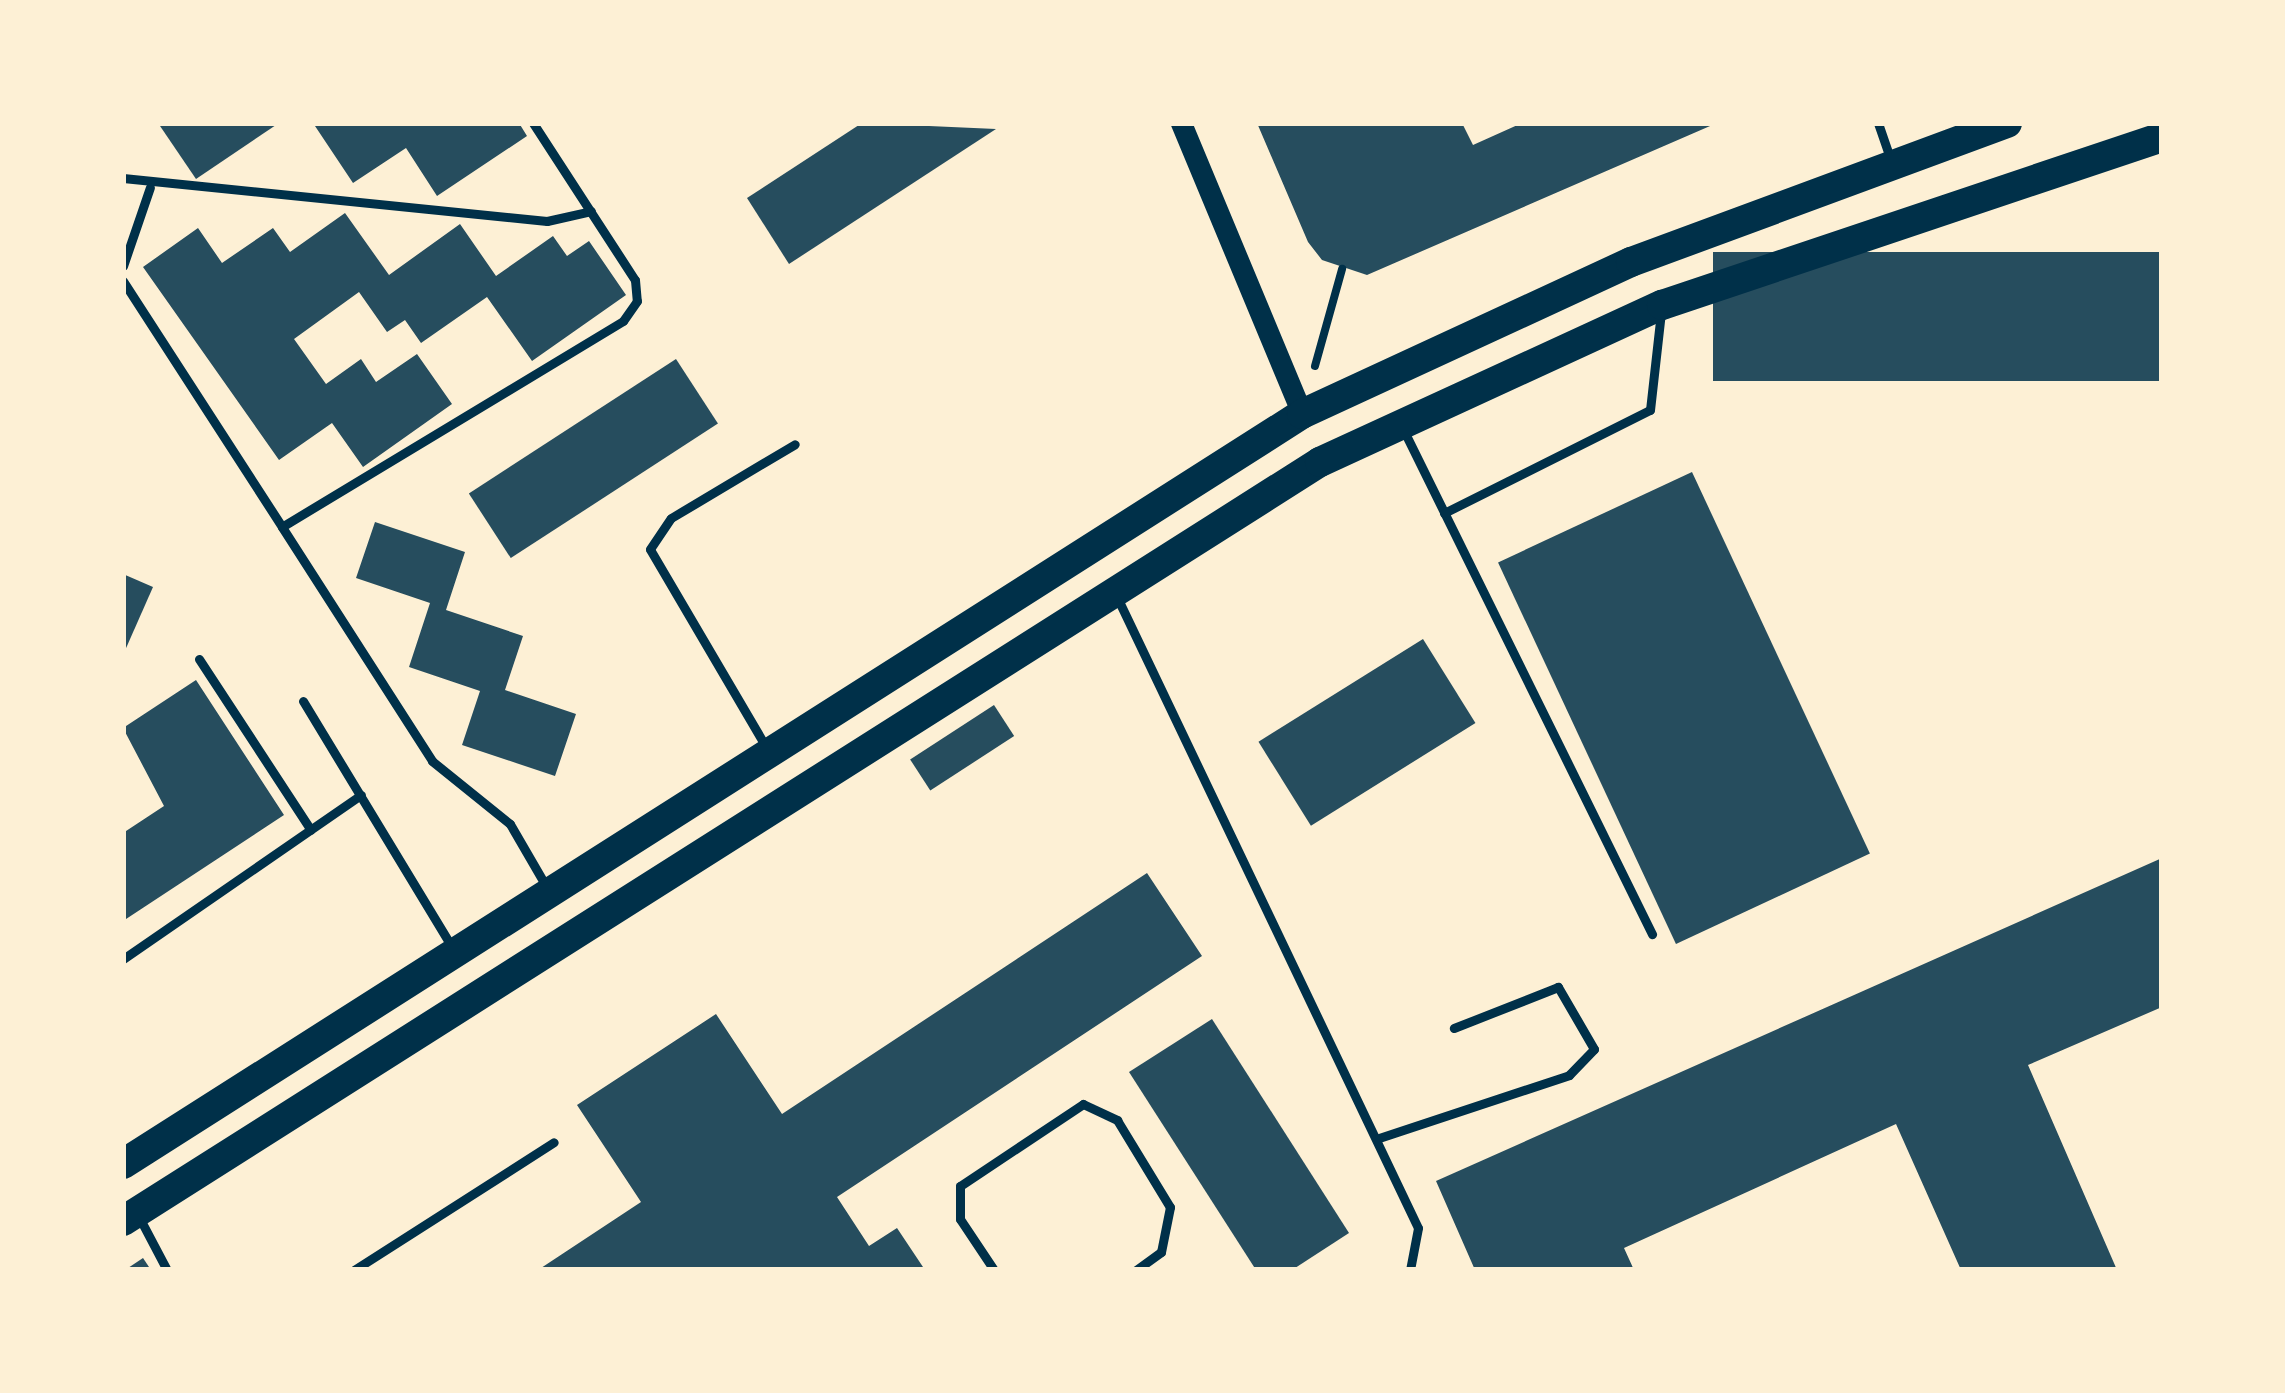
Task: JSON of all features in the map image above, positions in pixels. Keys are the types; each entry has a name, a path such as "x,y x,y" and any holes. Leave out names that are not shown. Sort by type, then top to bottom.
{"main road":[{"path":"123,1164 772,756 1302,414 1537,301 2008,123"},
{"path":"129,1216 1114,590 1399,421 1662,305 2162,136"}],"street":[{"path":"1181,123 1302,414"}],"lane":[{"path":"282,527 623,320 635,280 533,123"},
{"path":"1878,123 1892,165"},
{"path":"123,178 150,187 547,221 591,211"},
{"path":"123,266 150,187"},
{"path":"123,281 432,760 509,824 550,893"},
{"path":"1444,513 1650,410 1662,305"},
{"path":"1399,421 1652,934"},
{"path":"772,756 650,549 671,518 796,444"},
{"path":"1114,590 1418,1228 1410,1270"},
{"path":"199,659 311,830"},
{"path":"304,701 456,954"},
{"path":"123,958 361,795"},
{"path":"1378,1138 1569,1075 1594,1049 1558,987 1454,1028"},
{"path":"994,1270 960,1219 960,1186 1083,1104 1117,1120 1170,1207 1161,1252 1136,1270"},
{"path":"354,1270 554,1142"},
{"path":"129,1216 167,1270"}],"path":[{"path":"1302,414 1342,269"}],"building":[{"path":"158,123 279,123 196,179"},
{"path":"313,123 519,123 527,136 437,196 406,148 353,183"},
{"path":"862,123 996,129 789,264 747,198"},
{"path":"1257,123 1462,123 1473,145 1522,123 1717,123 1367,275 1322,260 1308,242"},
{"path":"345,213 389,275 460,224 496,276 553,236 567,256 589,241 626,295 532,361 487,297 421,343 405,320 387,332 359,292 294,339 326,384 361,359 376,382 417,354 452,404 363,467 332,423 279,460 143,267 198,228 222,263 273,228 290,252"},
{"path":"1713,252 2162,252 2162,381 1713,381"},
{"path":"676,359 718,424 511,558 469,494"},
{"path":"1692,472 1870,854 1676,944 1498,562"},
{"path":"375,522 465,552 446,610 523,636 505,690 576,714 555,776 462,745 480,691 409,667 430,603 356,578"},
{"path":"123,574 153,587 123,655"},
{"path":"1423,639 1475,723 1311,826 1258,742"},
{"path":"196,680 284,815 123,921 123,833 164,806 123,728"},
{"path":"994,705 1014,736 930,790 910,759"},
{"path":"2162,858 2162,1007 2028,1065 2117,1270 1961,1270 1896,1124 1624,1248 1634,1270 1475,1270 1436,1181"},
{"path":"1147,873 1202,956 837,1197 869,1246 897,1228 925,1270 538,1270 641,1202 577,1105 716,1014 782,1114"},
{"path":"1212,1019 1349,1233 1292,1270 1256,1270 1129,1072"},
{"path":"143,1258 151,1270 125,1270"}]}
